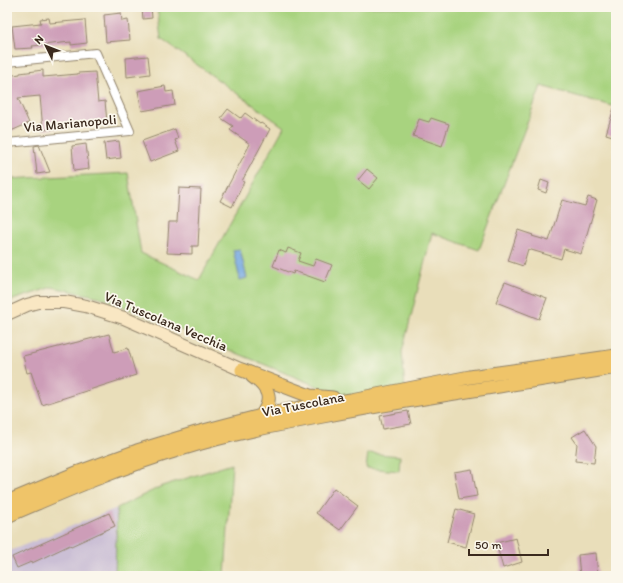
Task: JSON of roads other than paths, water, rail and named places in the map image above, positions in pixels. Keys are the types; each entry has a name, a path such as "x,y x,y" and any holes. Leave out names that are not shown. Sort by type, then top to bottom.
{"main road":[{"name":"Via Tuscolana Vecchia","path":"7,314 38,302 64,302 86,306 124,318 242,370"},
{"name":"Via Tuscolana","path":"7,502 79,472 137,451 178,438 261,416 470,377 616,356"},
{"name":"Via Tuscolana","path":"7,516 126,468 184,448 227,436 350,411 616,367"},
{"path":"242,370 310,396 351,400"},
{"path":"242,370 260,383 268,392 268,404 261,416"}],"street":[{"name":"Via Marianopoli","path":"7,62 96,53 130,131 7,143"}],"water":[{"path":"240,249 247,278 240,280 233,250"}]}
